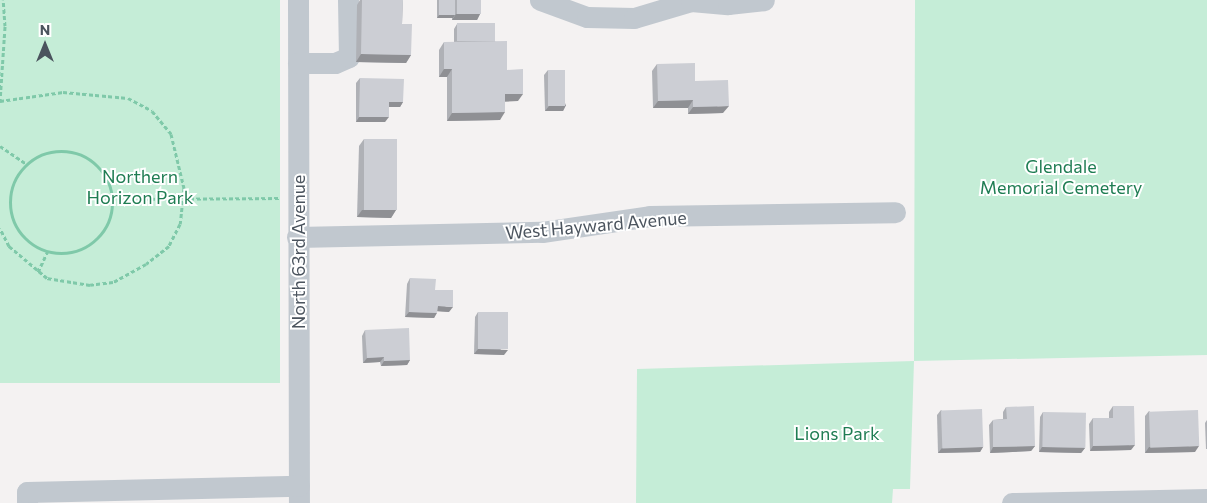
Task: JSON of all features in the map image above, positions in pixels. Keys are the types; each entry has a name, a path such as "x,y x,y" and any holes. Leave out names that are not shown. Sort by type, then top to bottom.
{"street":[{"name":"North 63rd Avenue","path":"298,0 299,494"},
{"path":"298,63 335,63 349,57 348,0"},
{"path":"540,0 587,17 634,18 691,1 728,4 764,0"},
{"name":"West Hayward Avenue","path":"297,237 542,232 650,216 896,212"},
{"path":"27,503 27,492 86,497 299,494"},
{"path":"1012,503 1207,499"}],"path":[{"path":"0,228 9,246 38,272 65,282 113,282 169,246 180,224 184,199 182,168 171,134 152,111 128,98 97,92 63,92 0,101 5,26 4,0"},
{"path":"0,146 27,164"},
{"path":"53,152 81,155 102,173 112,199 110,215 93,242 64,253 48,251 33,245 14,221 11,190 27,164 53,152"},
{"path":"112,199 270,196 297,201"},
{"path":"38,272 48,251"}],"green space":[{"name":"Northern Horizon Park","path":"0,0 280,0 280,383 0,383"},
{"name":"Glendale Memorial Cemetery","path":"915,0 1207,0 1207,355 914,361"},
{"name":"Lions Park","path":"914,361 910,489 893,489 892,503 636,503 637,369"}],"building":[{"path":"362,0 403,0 402,24 412,24 411,55 361,54"},
{"path":"439,0 455,0 455,15 439,15"},
{"path":"457,0 481,0 481,14 457,14"},
{"path":"457,23 495,23 495,41 457,41"},
{"path":"507,41 507,70 523,69 523,94 505,94 505,112 452,113 452,69 444,69 444,42"},
{"path":"695,63 695,81 728,80 729,106 693,107 693,100 658,101 657,64"},
{"path":"548,70 565,70 565,106 548,106"},
{"path":"360,78 404,79 403,102 389,102 389,117 359,117"},
{"path":"364,139 397,139 397,210 364,210"},
{"path":"410,278 436,279 435,290 453,290 453,307 438,306 437,313 409,312"},
{"path":"478,312 508,312 508,349 478,349"},
{"path":"409,328 410,360 384,361 384,357 367,358 365,330"},
{"path":"1034,406 1035,446 993,447 993,420 1007,419 1006,407"},
{"path":"1113,406 1134,406 1135,445 1093,446 1093,418 1113,418"},
{"path":"982,409 983,447 942,448 941,410"},
{"path":"1198,410 1199,446 1150,448 1149,412"},
{"path":"1043,412 1086,413 1085,448 1042,447"}]}
